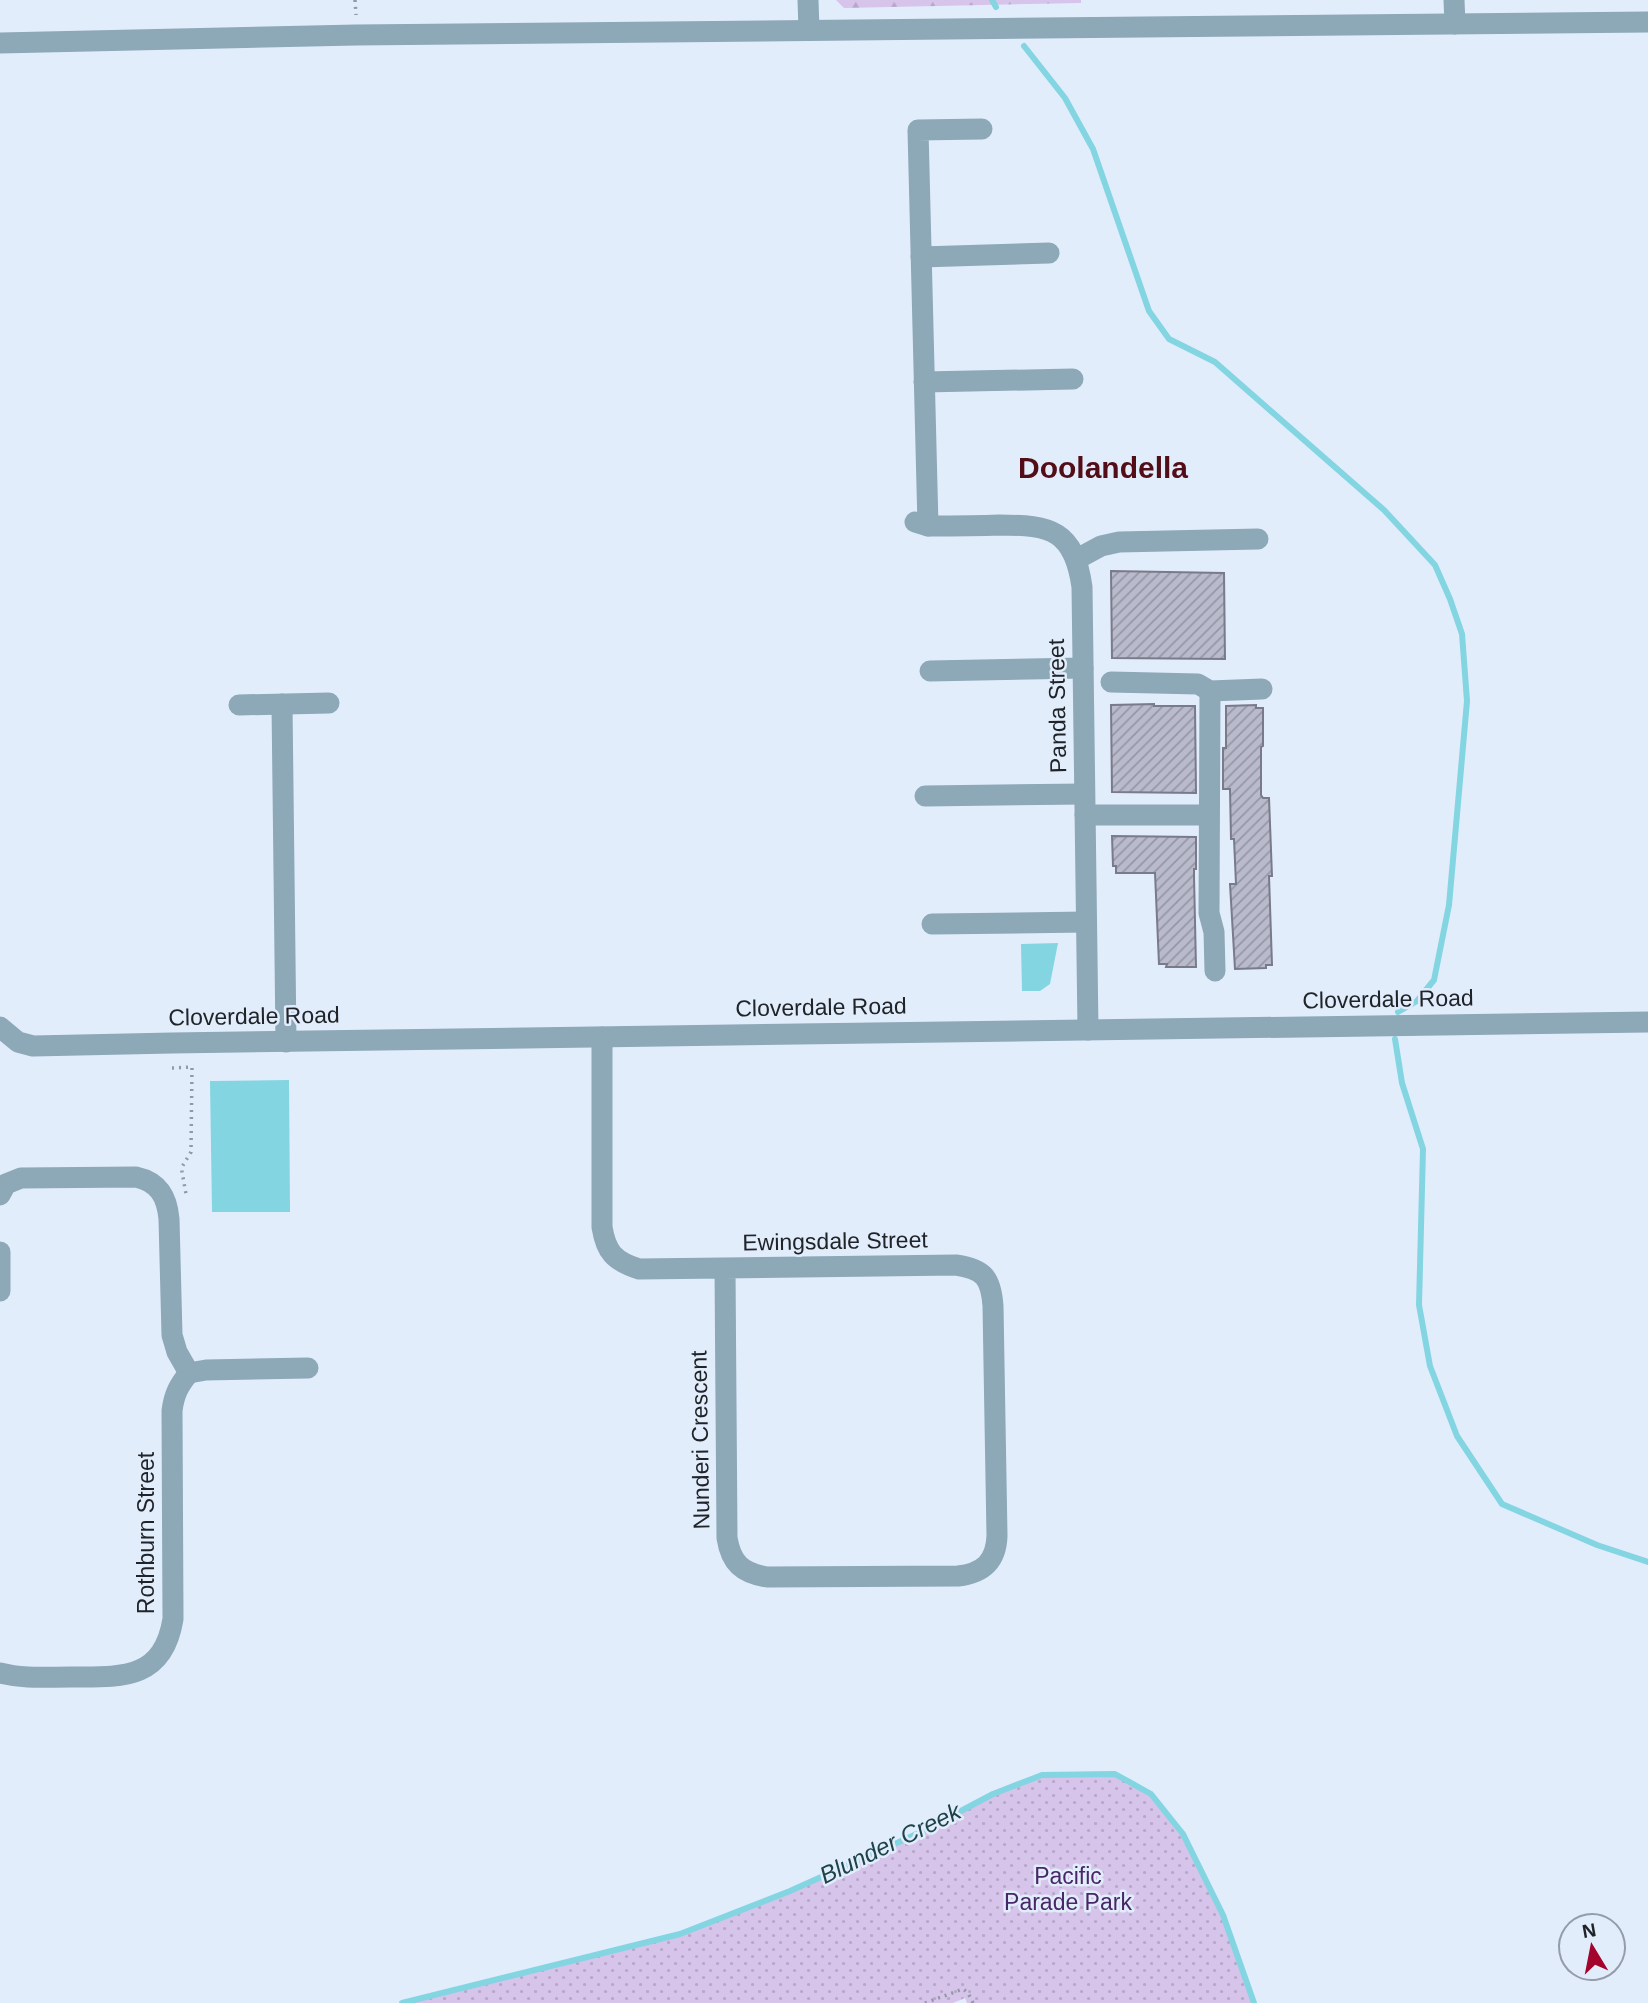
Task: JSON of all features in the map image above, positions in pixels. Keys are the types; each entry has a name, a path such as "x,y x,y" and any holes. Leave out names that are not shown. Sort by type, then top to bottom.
{"street":[{"path":"808,0 809,30"},
{"path":"1454,0 1455,24"},
{"path":"0,43 343,35 1648,22"},
{"path":"982,129 918,131 924,382 922,524 1023,525 1044,528 1058,535 1077,559 1101,546 1119,541 1258,539"},
{"path":"921,257 1049,253"},
{"path":"924,382 1073,379"},
{"name":"Panda Street","path":"1077,559 1082,587 1088,1030"},
{"path":"930,671 1083,668"},
{"path":"1111,682 1198,684 1210,691 1262,689"},
{"path":"1210,691 1209,913 1214,932 1215,971"},
{"path":"282,704 286,1042"},
{"path":"239,705 329,704"},
{"path":"925,796 1208,815"},
{"path":"932,924 1086,922"},
{"name":"Cloverdale Road","path":"0,1027 18,1042 51,1047 1648,1022"},
{"name":"Ewingsdale Street","path":"602,1037 602,1227 604,1242 616,1259 639,1269 956,1265 978,1271 985,1277 992,1292 993,1306 997,1536 993,1557 986,1567"},
{"path":"0,1195 6,1184 21,1178 136,1177 152,1183 159,1188 167,1204 172,1335 177,1352 189,1373 205,1370 308,1368"},
{"path":"0,1252 0,1292"},
{"name":"Nunderi Crescent","path":"725,1269 727,1538 737,1565 753,1575 767,1577 958,1576 976,1573 986,1567"},
{"name":"Rothburn Street","path":"0,1673 18,1678 126,1675 149,1665 166,1646 173,1619 173,1398 178,1386 189,1373"}],"path":[{"path":"167,1204 187,1202 182,1167 191,1152 192,1067 172,1068"},
{"path":"925,2003 963,1989 972,2003"}],"green space":[{"path":"836,0 1081,0 1081,3 844,8"},
{"name":"Pacific Parade Park","path":"1115,1774 1152,1796 1186,1840 1225,1921 1254,2003 967,2003 965,1998 953,2003 402,2003 680,1934 790,1891 921,1832 993,1794 1042,1775"}],"water":[{"path":"1058,943 1050,984 1040,991 1022,991 1021,944"},
{"path":"289,1080 290,1212 212,1212 210,1081"}],"building":[{"path":"1111,571 1224,573 1225,659 1112,658"},
{"path":"1111,705 1195,706 1196,793 1112,792"},
{"path":"1256,705 1256,708 1263,708 1261,795 1263,798 1269,798 1272,965 1266,965 1266,968 1235,969 1230,884 1236,884 1234,839 1231,839 1230,789 1223,789 1226,706"},
{"path":"1112,836 1196,837 1196,967 1166,967 1167,964 1159,964 1155,873 1116,873 1116,866 1113,866"}],"waterway":[{"path":"992,0 996,7"},
{"path":"1024,46 1065,98 1093,149 1149,311 1169,339 1215,362 1384,510 1435,565 1450,599 1462,634 1467,701 1449,905 1434,980 1417,1001 1398,1012"},
{"path":"1395,1039 1402,1083 1423,1149 1419,1305 1430,1366 1457,1436 1502,1504 1597,1545 1648,1562"},
{"name":"Blunder Creek","path":"402,2003 680,1934 790,1891 921,1832 993,1794 1042,1775 1115,1774 1151,1794 1183,1834 1223,1915 1254,2003"}],"district":[{"name":"Doolandella","path":"1103,467"}]}
